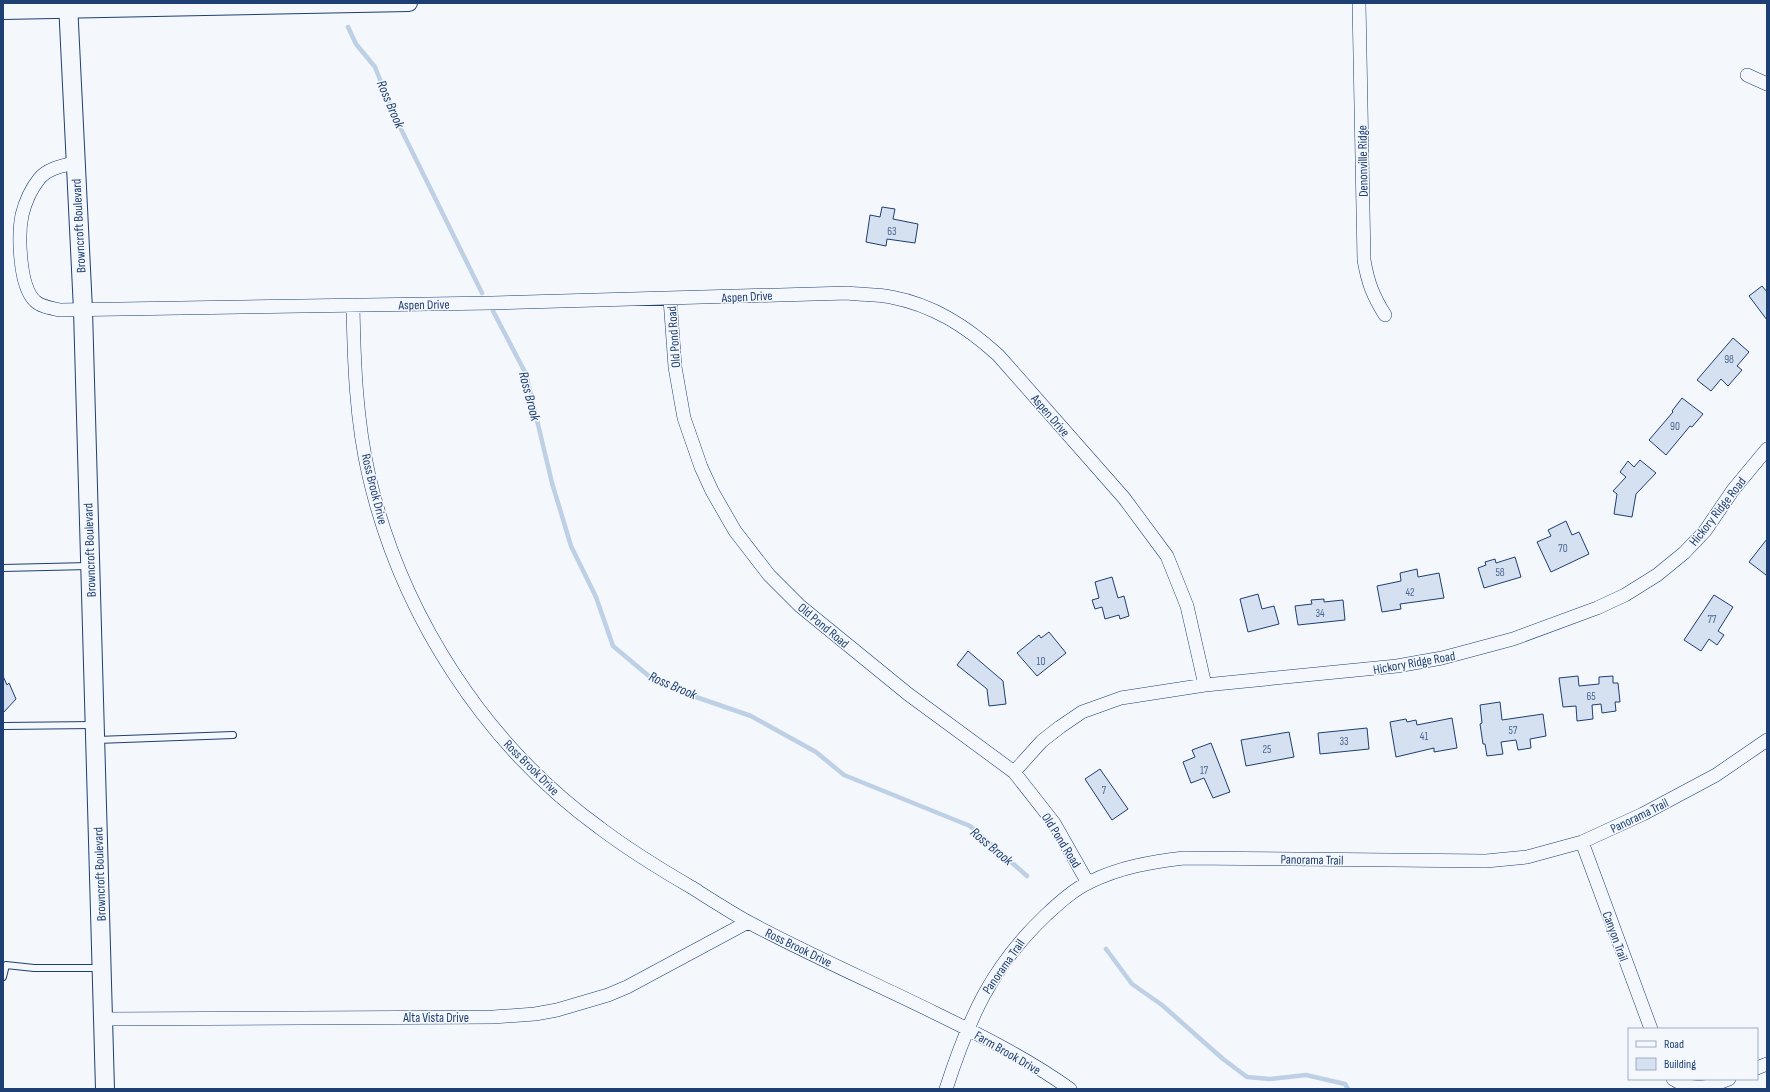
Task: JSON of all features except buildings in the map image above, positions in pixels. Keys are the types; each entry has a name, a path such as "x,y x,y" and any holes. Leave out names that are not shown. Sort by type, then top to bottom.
{"main road":[{"name":"Browncroft Boulevard","path":"68,7 74,163 83,310 106,1089"}],"street":[{"path":"3,12 68,7 409,3"},
{"name":"Denonville Ridge","path":"1359,3 1364,260 1373,296 1385,315"},
{"path":"1747,75 1767,84"},
{"name":"Aspen Drive","path":"74,163 48,171 39,179 31,192 22,216 20,248 25,280 30,296 41,306 60,310 670,299 848,293 889,297 913,302 954,320 998,354 1124,498 1156,540 1169,561 1187,606 1205,685"},
{"name":"Old Pond Road","path":"670,299 674,367 682,412 691,442 712,491 735,531 769,575 800,606 908,694 1014,772 1054,823 1088,882"},
{"name":"Ross Brook Drive","path":"353,305 354,370 361,430 368,472 377,508 406,588 424,624 444,658 471,698 502,736 558,794 598,827 644,859 748,922 967,1028"},
{"name":"Hickory Ridge Road","path":"1014,772 1042,742 1082,712 1121,698 1205,685 1397,666 1442,658 1513,639 1597,608 1625,595 1657,575 1684,553 1705,531 1733,490 1767,449"},
{"name":"Panorama Trail","path":"946,1089 967,1028 990,983 1005,959 1020,941 1052,909 1088,882 1144,863 1184,858 1486,861 1527,857 1582,842 1643,814 1716,775 1767,740"},
{"name":"Canyon Trail","path":"1582,842 1651,1028"},
{"name":"Alta Vista Drive","path":"103,1019 493,1017 535,1014 585,1003 627,987 748,922"},
{"name":"Farm Brook Drive","path":"967,1028 1007,1048 1070,1089"},
{"path":"1674,1080 1685,1088 1706,1088 1726,1080"}],"lane":[{"path":"3,568 90,566"},
{"path":"3,726 95,732 233,735"},
{"path":"3,977 4,965 34,968 102,968"}],"waterway":[{"name":"Ross Brook","path":"348,27 356,44 375,67 395,117 482,293"},
{"name":"Ross Brook","path":"493,311 526,374 552,483 571,546 596,597 613,646 650,677 696,697 751,716 816,752 844,775 970,826 1027,876"},
{"name":"Ross Brook","path":"1106,949 1132,984 1162,1005 1223,1059 1247,1077 1270,1079 1306,1075 1345,1084 1348,1089"}]}
